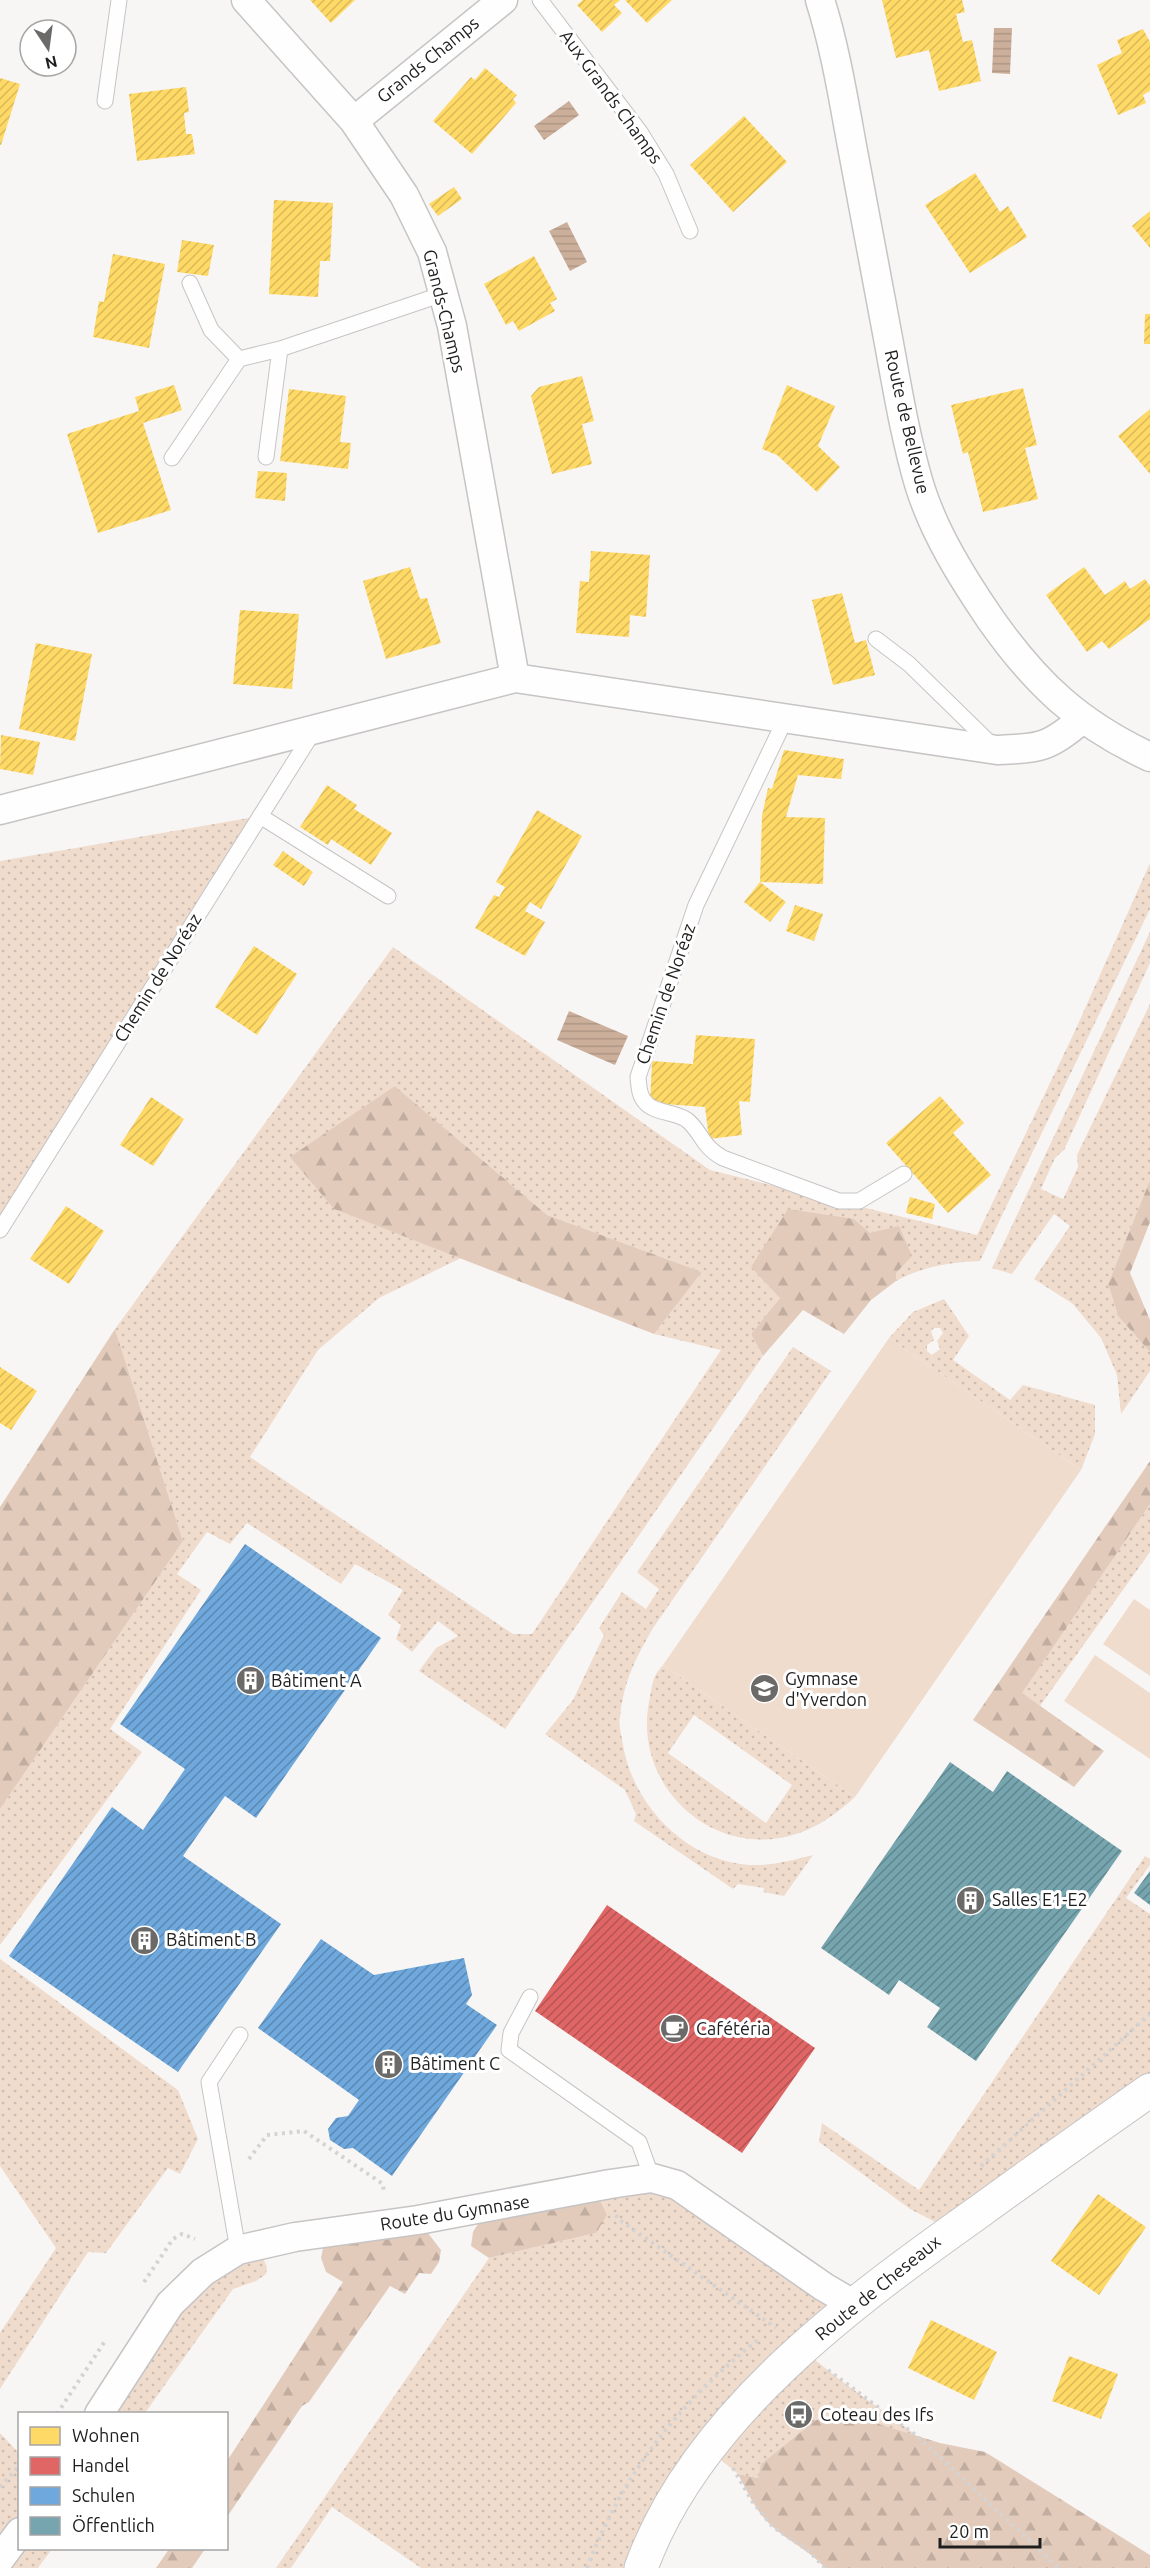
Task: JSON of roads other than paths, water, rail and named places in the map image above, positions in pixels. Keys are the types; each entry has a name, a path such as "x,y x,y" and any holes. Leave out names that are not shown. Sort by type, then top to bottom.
{"street":[{"name":"Grands-Champs","path":"246,0 354,121 404,195 432,252 443,294 516,678"},
{"name":"Grands Champs","path":"354,121 503,0"},
{"name":"Route de Bellevue","path":"820,0 843,96 900,403 920,485 931,515 960,572 1001,634 1034,677 1082,719 1150,758"},
{"path":"0,810 316,727 516,678 997,750 1034,749 1048,745 1082,719"},
{"name":"Route de Cheseaux","path":"641,2568 675,2498 746,2401 853,2304 947,2232 1150,2090"},
{"name":"Route du Gymnase","path":"100,2412 170,2304 202,2272 238,2250 295,2237 390,2224 610,2184 652,2178 677,2185 824,2287 853,2304"},
{"path":"0,2559 18,2535"}],"lane":[{"path":"105,101 119,0"},
{"name":"Aux Grands Champs","path":"540,0 640,132 666,174 690,231"},
{"path":"190,283 211,330 239,359"},
{"path":"172,458 239,359 280,349 443,294"},
{"path":"266,457 280,349"},
{"path":"876,639 909,664 997,750"},
{"name":"Chemin de Noréaz","path":"786,717 696,905 638,1077 640,1094 648,1106 670,1112 687,1121 708,1149 723,1158 839,1201 859,1201 904,1174"},
{"name":"Chemin de Noréaz","path":"0,1230 316,727"},
{"path":"260,816 388,896"},
{"path":"530,1997 511,2034 509,2050 639,2142 652,2178"},
{"path":"238,2250 209,2082 240,2035"}],"place":[{"name":"Bâtiment A","path":"250,1681"},
{"name":"Gymnase d'Yverdon","path":"764,1689"},
{"name":"Salles E1-E2","path":"971,1900"},
{"name":"Bâtiment B","path":"145,1940"},
{"name":"Cafétéria","path":"675,2029"},
{"name":"Bâtiment C","path":"389,2064"},
{"name":"Coteau des Ifs","path":"799,2415"}]}
